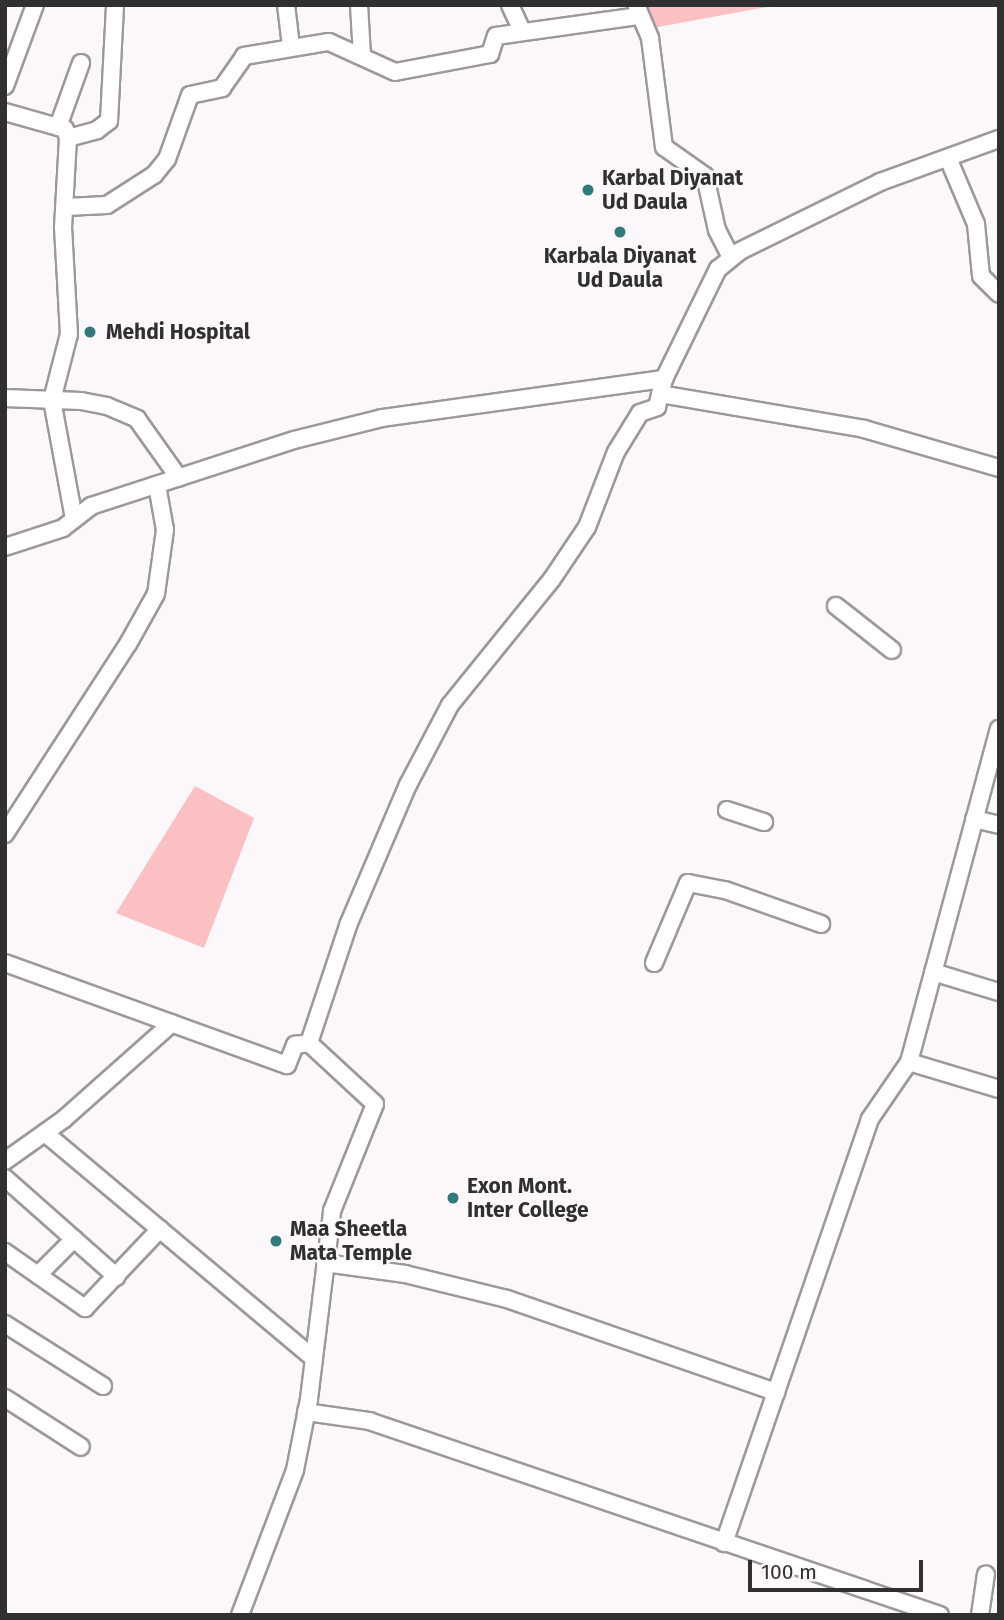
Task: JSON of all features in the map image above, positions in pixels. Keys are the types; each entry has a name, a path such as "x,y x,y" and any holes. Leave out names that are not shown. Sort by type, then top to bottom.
{"street":[{"path":"5,86 35,5"},
{"path":"5,112 63,133 97,130 109,121 115,5"},
{"path":"286,5 291,46"},
{"path":"359,5 362,55"},
{"path":"510,5 522,31"},
{"path":"66,207 107,205 154,175 167,159 190,95 222,88 244,56 291,46 329,42 395,72 490,54 496,36 637,10 650,38 664,146 705,176 717,230 731,258"},
{"path":"74,519 52,400 69,334 63,133 81,63"},
{"path":"309,1043 349,923 408,785 450,705 579,539 616,452 640,413 657,407 662,387 718,269 731,258 880,182 999,139"},
{"path":"948,158 976,224 981,276 999,294"},
{"path":"5,547 63,528 91,506 382,418 662,387 864,429 999,468"},
{"path":"5,398 107,406 137,419 179,478"},
{"path":"5,834 128,644 156,594 165,530 157,485"},
{"path":"835,606 892,650"},
{"path":"724,1543 870,1119 909,1062 999,729"},
{"path":"727,810 764,822"},
{"path":"974,819 999,825"},
{"path":"654,963 688,883 725,890 821,924"},
{"path":"5,963 287,1065 295,1045 309,1043"},
{"path":"933,972 999,992"},
{"path":"5,1161 45,1133 172,1023"},
{"path":"240,1615 295,1470 314,1359 332,1211 375,1104 309,1043"},
{"path":"909,1062 999,1089"},
{"path":"45,1133 314,1359"},
{"path":"5,1178 117,1277"},
{"path":"5,1252 83,1308 117,1277 160,1229"},
{"path":"38,1275 74,1239"},
{"path":"325,1262 405,1274 507,1299 776,1392"},
{"path":"6,1327 103,1386"},
{"path":"5,1398 81,1447"},
{"path":"306,1412 369,1421 940,1615"},
{"path":"980,1615 986,1574"}],"shaded area":[{"path":"643,5 778,5 647,29"},
{"path":"195,786 254,818 204,948 116,913"}],"place":[{"name":"Karbal Diyanat Ud Daula","path":"588,190"},
{"name":"Karbala Diyanat Ud Daula","path":"620,232"},
{"name":"Mehdi Hospital","path":"90,332"},
{"name":"Exon Mont. Inter College","path":"453,1198"},
{"name":"Maa Sheetla Mata Temple","path":"276,1241"}]}
